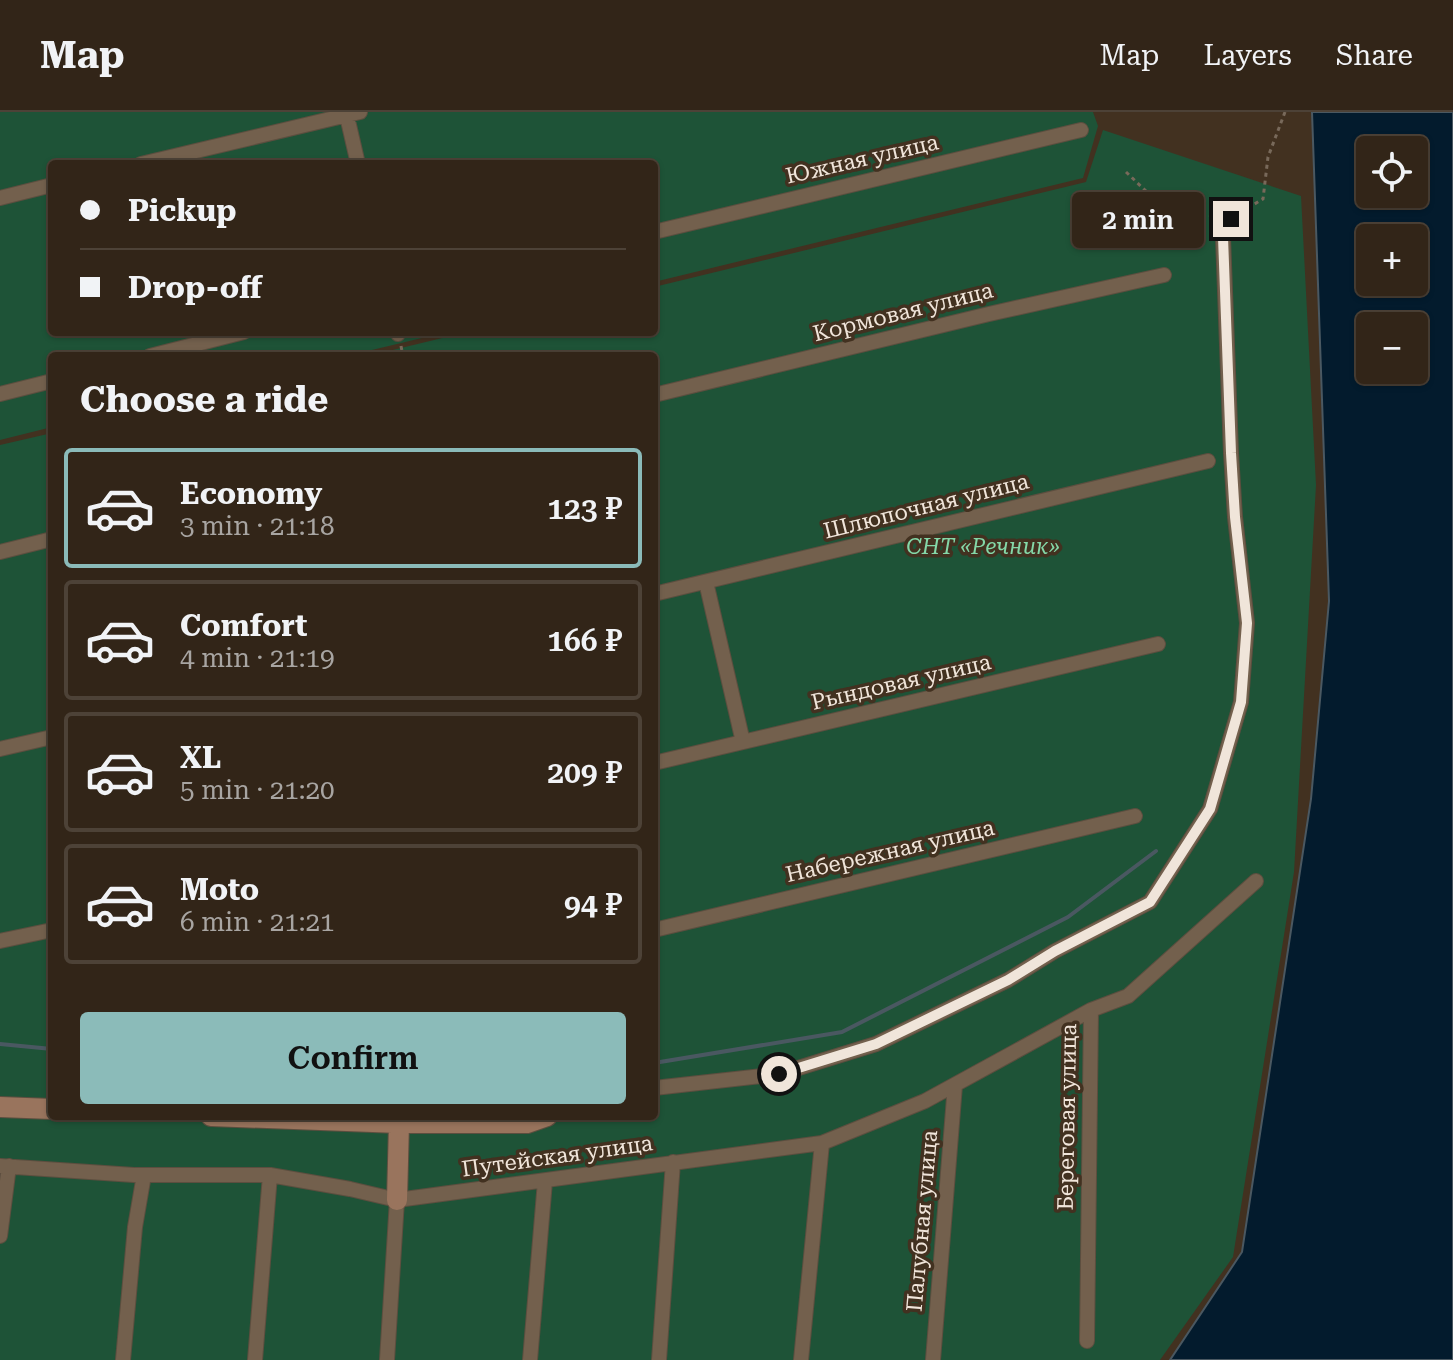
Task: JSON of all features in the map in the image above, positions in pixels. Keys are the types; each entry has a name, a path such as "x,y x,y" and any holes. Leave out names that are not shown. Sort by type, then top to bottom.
{"street":[{"path":"157,160 351,113 357,160"},
{"name":"Южная улица","path":"658,231 1081,130"},
{"path":"0,198 48,186"},
{"path":"658,1088 779,1074 876,1044 1008,980 1055,951 1150,902 1210,809 1241,702 1247,623 1231,453 1223,237 1231,219"},
{"name":"Кормовая улица","path":"658,394 1164,275"},
{"path":"166,352 228,336"},
{"path":"0,394 48,382"},
{"name":"Шлюпочная улица","path":"658,593 1208,461"},
{"path":"0,552 48,540"},
{"path":"706,582 743,742"},
{"name":"Рындовая улица","path":"658,762 1158,644"},
{"path":"0,749 48,738"},
{"name":"Набережная улица","path":"658,929 1135,816"},
{"name":"Береговая улица","path":"1087,1341 1091,1010 1128,996 1256,881"},
{"path":"0,941 48,931"},
{"name":"Путейская улица","path":"4,1166 144,1175 270,1175 397,1200 822,1143 925,1101 1091,1010"},
{"name":"Палубная улица","path":"933,1360 955,1085"},
{"path":"0,1107 48,1109"},
{"path":"318,1120 399,1123 527,1123 536,1120"},
{"path":"387,1360 399,1123"},
{"path":"801,1360 822,1143"},
{"path":"659,1360 673,1162"},
{"path":"0,1236 4,1166"},
{"path":"123,1360 135,1227 144,1175"},
{"path":"255,1360 270,1175"},
{"path":"530,1360 545,1181"}],"path":[{"path":"1126,172 1148,193 1187,212 1231,219 1263,199 1268,157 1285,112"}],"green space":[{"path":"0,112 1093,112 1098,126 1083,178 658,281 658,160 48,160 48,336 430,336 364,352 48,352 48,428 0,440"},
{"name":"СНТ «Речник»","path":"1103,130 1301,196 1316,485 1294,872 1233,1257 1160,1360 0,1360 0,445 48,434 48,1120 658,1120 658,352 384,352 450,336 658,336 658,286 1086,182"}],"water":[{"path":"1312,112 1453,112 1453,1360 1170,1360 1242,1252 1311,799 1329,601"}],"waterway":[{"path":"658,1062 842,1032 1068,917 1156,851"},
{"path":"0,1044 48,1049"}],"route":[{"path":"779,1074 876,1044 1008,980 1055,951 1150,902 1210,809 1241,702 1247,623 1231,453 1223,237 1231,219"}]}
